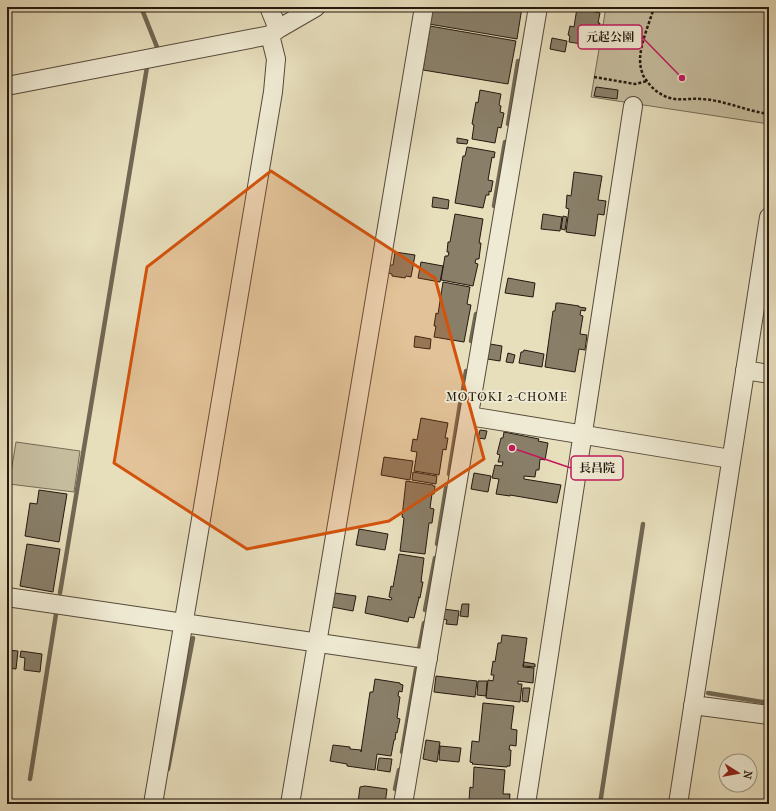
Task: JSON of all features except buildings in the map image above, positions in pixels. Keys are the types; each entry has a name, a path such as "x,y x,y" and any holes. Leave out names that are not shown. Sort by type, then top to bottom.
{"street":[{"path":"153,804 273,92 276,59 274,32 269,7"},
{"path":"7,86 274,32 316,7"},
{"path":"290,804 424,7"},
{"path":"403,804 538,7"},
{"path":"526,804 633,106"},
{"path":"678,804 769,217"},
{"path":"745,370 769,374"},
{"path":"468,416 731,459"},
{"path":"7,597 428,659"},
{"path":"693,704 769,715"}],"path":[{"path":"654,7 644,36 640,60 642,72 652,87 660,94 670,98 683,100 700,98 726,102 753,112 769,114"},
{"path":"594,77 635,84 647,81"}],"highlighted area":[{"path":"271,171 435,278 484,459 389,521 247,549 114,463 147,267"}],"shaded area":[{"path":"606,7 769,7 769,124 591,97"},
{"path":"16,442 80,451 74,492 9,484"}],"waterway":[{"path":"141,7 157,47"},
{"path":"508,124 518,61"},
{"path":"60,593 147,67"},
{"path":"494,206 505,142"},
{"path":"471,341 476,314"},
{"path":"463,390 466,371"},
{"path":"449,474 460,404"},
{"path":"437,544 446,488"},
{"path":"600,804 643,524"},
{"path":"425,610 435,558"},
{"path":"30,779 56,614"},
{"path":"419,649 424,623"},
{"path":"168,769 193,638"},
{"path":"402,752 416,669"},
{"path":"708,693 769,703"},
{"path":"395,789 399,770"}],"place":[{"name":"元起公園","path":"682,78"},
{"name":"長昌院","path":"512,448"}],"district":[{"name":"MOTOKI 2-CHOME","path":"507,397"}]}
